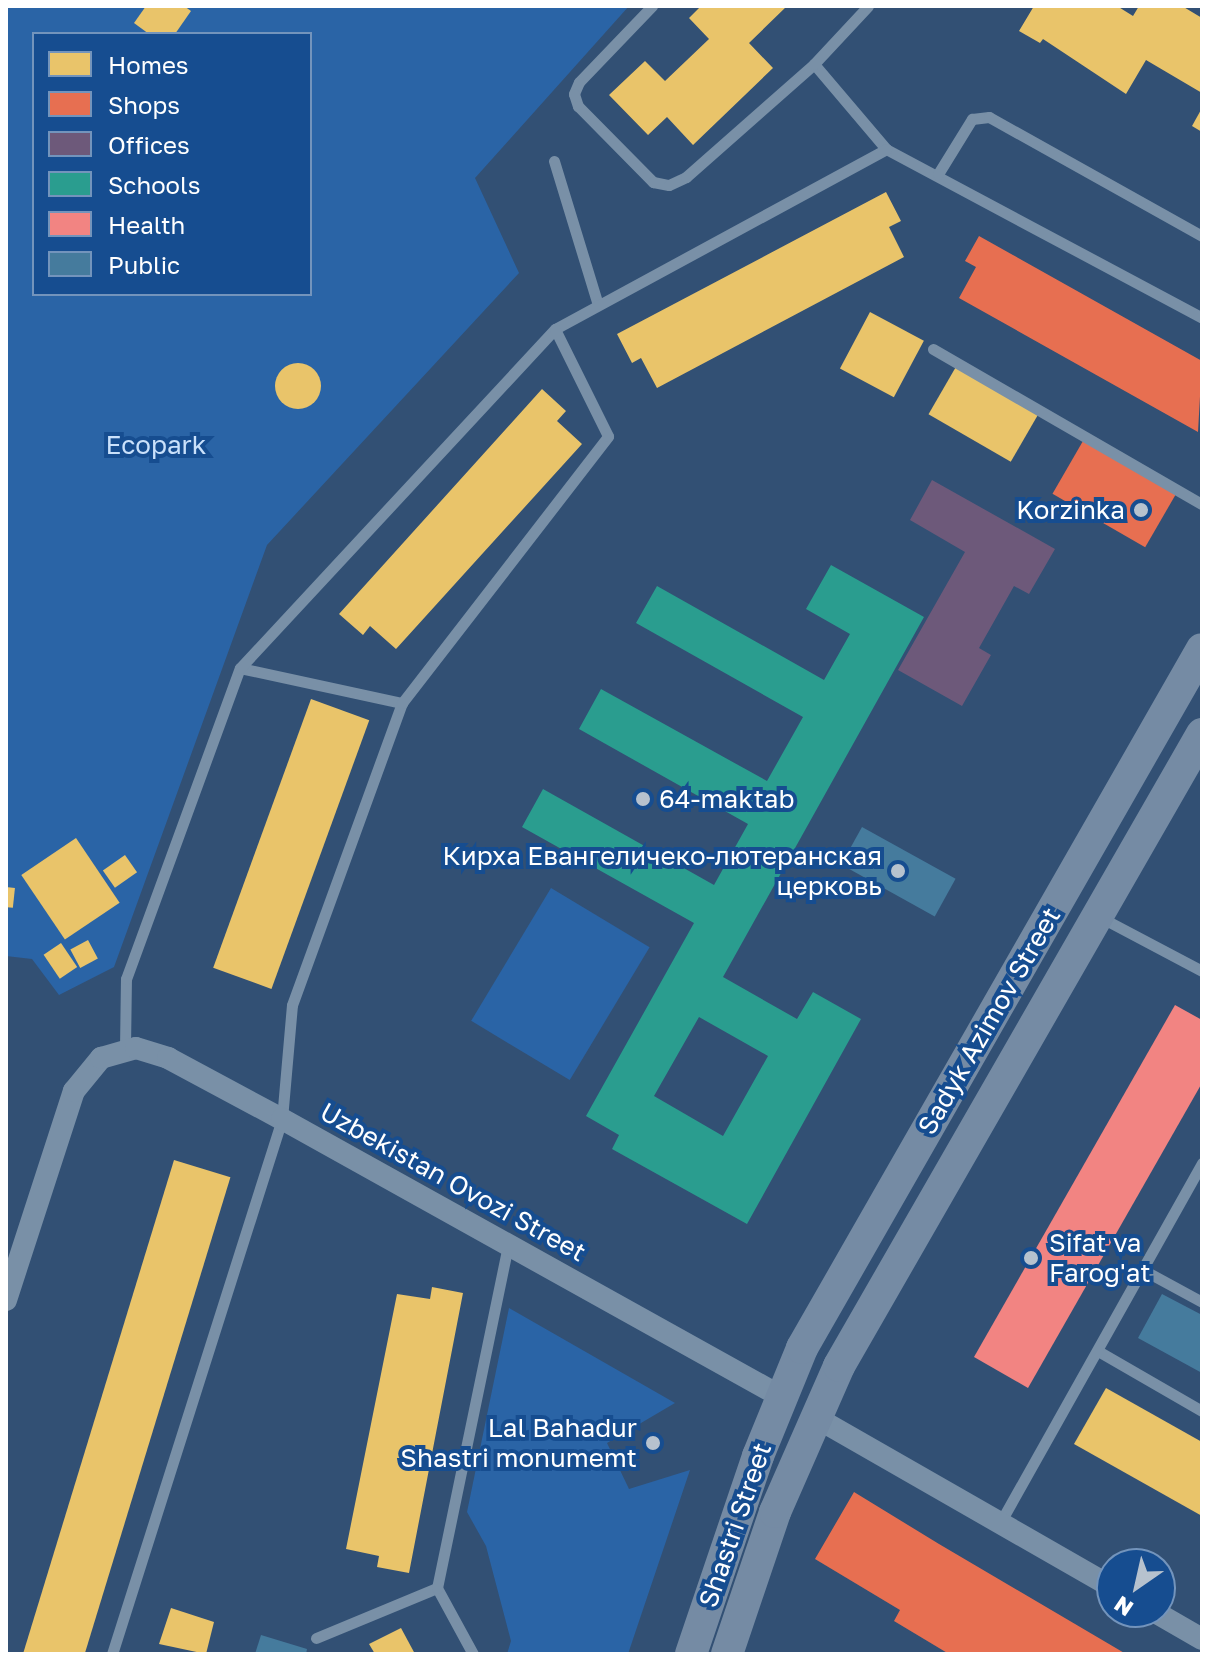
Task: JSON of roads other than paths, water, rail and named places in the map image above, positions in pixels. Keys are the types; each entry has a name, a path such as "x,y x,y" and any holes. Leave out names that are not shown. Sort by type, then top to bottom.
{"main road":[{"name":"Sadyk Azimov Street","path":"780,1396 802,1348 1202,649"},
{"name":"Sadyk Azimov Street","path":"815,1417 839,1366 1202,734"},
{"path":"780,1396 815,1417"},
{"name":"Shastri Street","path":"691,1654 780,1396"},
{"name":"Shastri Street","path":"727,1654 775,1512 815,1417"}],"street":[{"name":"Uzbekistan Ovozi Street","path":"125,1048 168,1058 780,1396"},
{"path":"6,1300 70,1100 93,1064 125,1048"},
{"path":"815,1417 1096,1578"},
{"path":"1176,1624 1202,1639"}],"lane":[{"path":"652,6 579,82 574,94 578,106 653,182 669,185 686,177 814,64 868,6"},
{"path":"814,64 886,149 938,174 1202,318"},
{"path":"938,174 972,119 989,117 1202,236"},
{"path":"125,1048 126,979 240,668 555,329 597,302 886,149"},
{"path":"554,161 597,302"},
{"path":"112,1654 282,1119 292,1005 402,703 608,436 555,329"},
{"path":"933,349 1202,504"},
{"path":"240,668 402,703"},
{"path":"1098,916 1202,971"},
{"path":"1000,1523 1145,1271 1202,1163"},
{"path":"473,1654 437,1588 508,1245"},
{"path":"1145,1271 1202,1302"},
{"path":"1098,1351 1202,1411"},
{"path":"316,1638 437,1588"}],"place":[{"name":"Korzinka","path":"1141,510"},
{"name":"64-maktab","path":"643,799"},
{"name":"Кирха Евангеличеко-лютеранская церковь","path":"898,871"},
{"name":"Sifat va Farog'at","path":"1031,1258"},
{"name":"Lal Bahadur Shastri monumemt","path":"653,1443"}],"park label":[{"name":"Ecopark","path":"156,445"}]}
